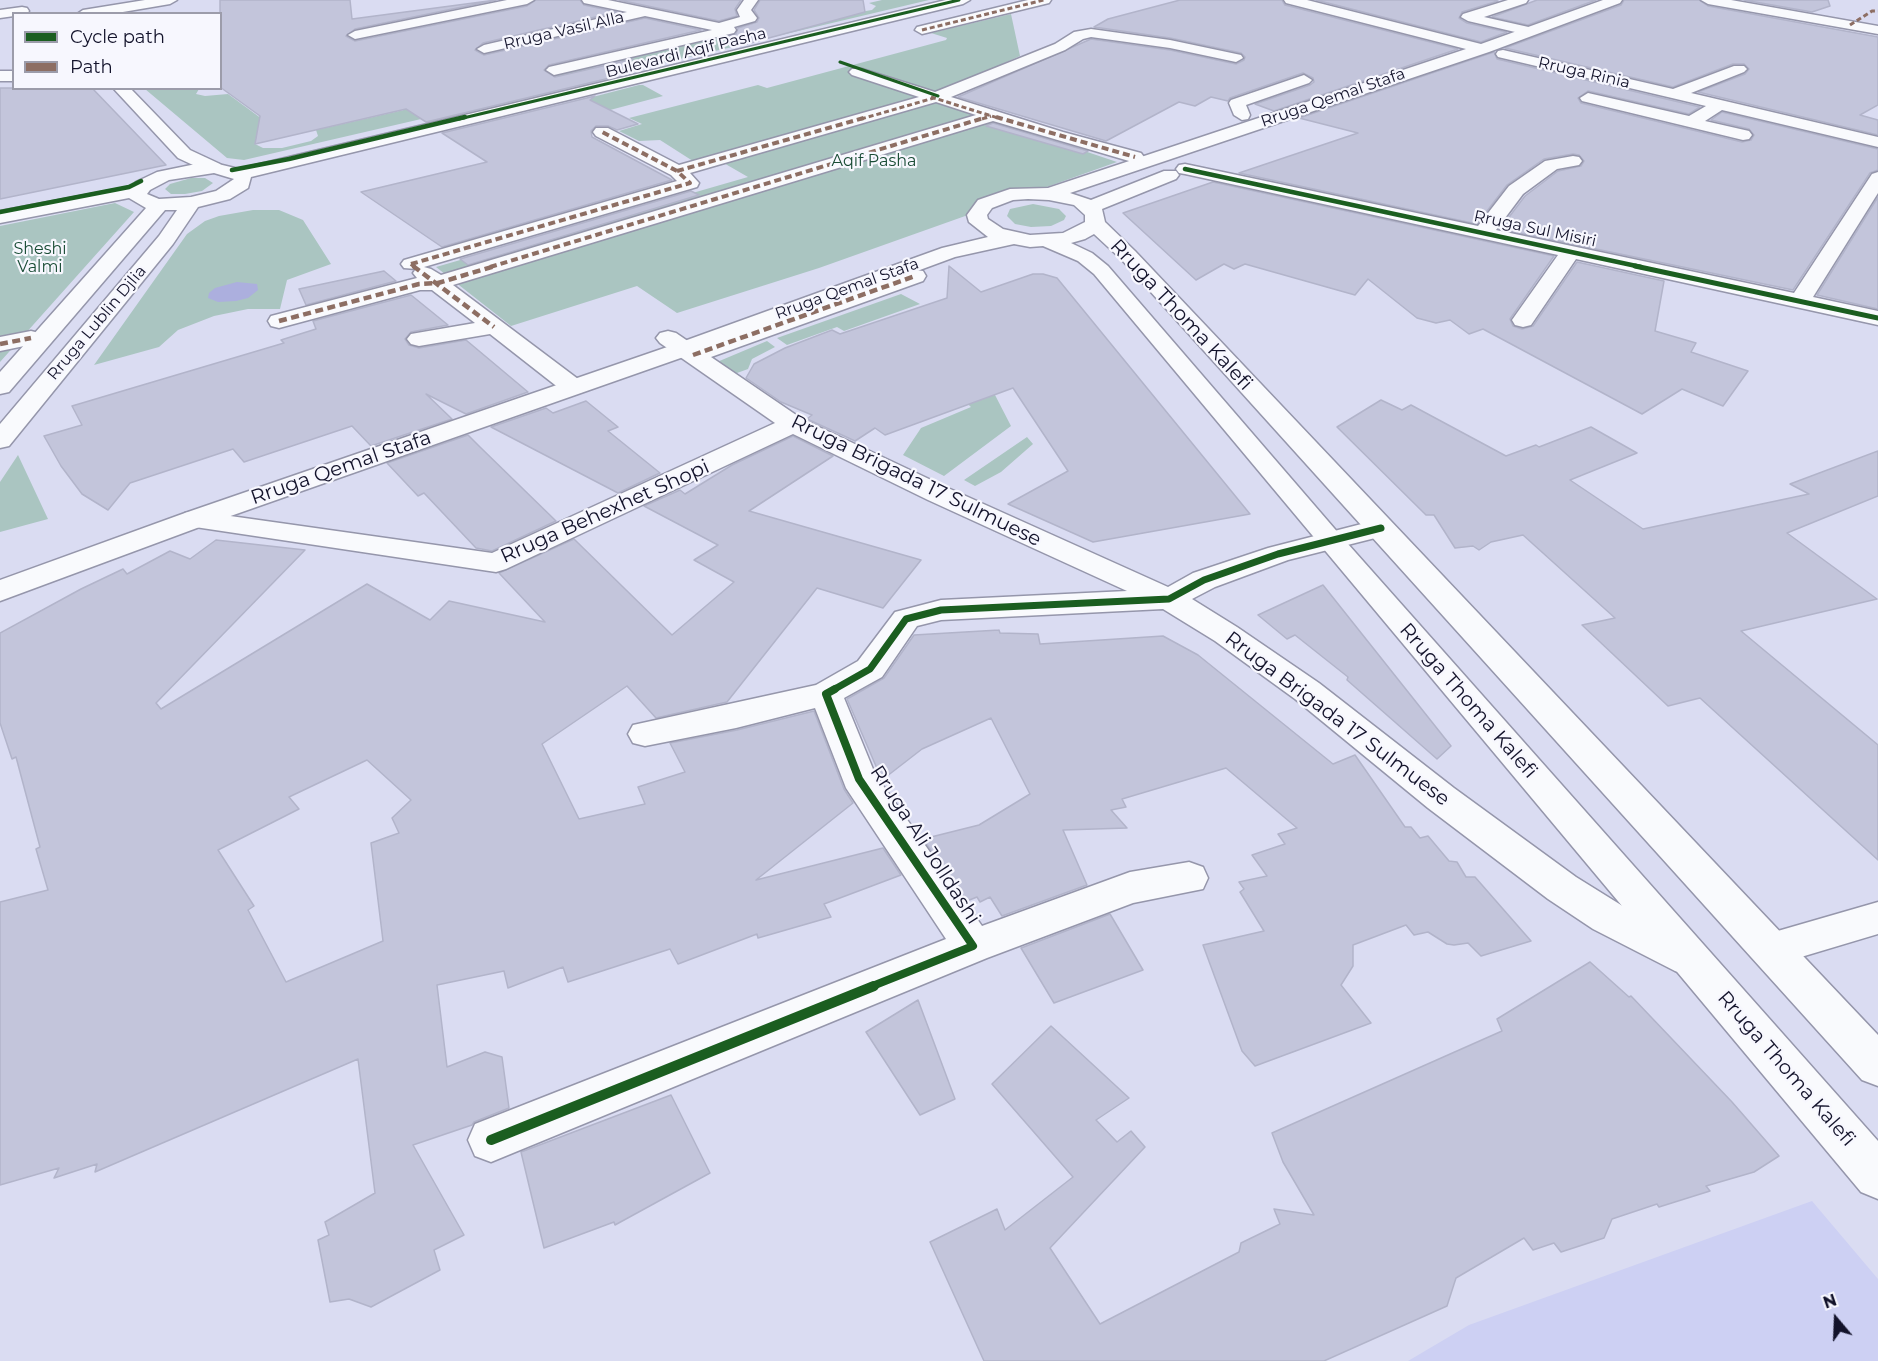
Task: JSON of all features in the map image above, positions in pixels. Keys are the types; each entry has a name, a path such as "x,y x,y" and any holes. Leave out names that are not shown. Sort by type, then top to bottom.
{"main road":[{"path":"9,0 23,12"},
{"path":"95,12 170,0"},
{"path":"355,35 527,0"},
{"path":"589,0 725,29 770,46"},
{"path":"554,70 725,29 750,18 744,10 751,0"},
{"name":"Bulevardi Aqif Pasha","path":"239,174 963,0"},
{"path":"922,30 1044,0"},
{"name":"Rruga Rinia","path":"1291,0 1503,54 1878,142"},
{"path":"1521,0 1468,17 1528,31"},
{"path":"1708,0 1878,30"},
{"name":"Rruga Qemal Stafa","path":"1049,194 1528,31 1623,2"},
{"name":"Rruga Qemal Stafa","path":"1296,129 1503,54 1623,2"},
{"name":"Rruga Vasil Alla","path":"617,7 480,44 644,12"},
{"path":"694,7 725,29"},
{"path":"1850,25 1872,11 1878,11"},
{"path":"677,171 934,98 1049,51 1079,35 1091,33 1170,44 1236,57"},
{"path":"1675,94 1739,69"},
{"path":"857,72 991,116 1135,157"},
{"path":"1242,115 1237,104 1304,80"},
{"path":"123,90 184,154 214,168 239,174 243,178 241,184 234,190 208,200 191,203 159,205 141,200 137,196 138,191"},
{"path":"1588,98 1743,135"},
{"path":"1691,122 1720,105"},
{"path":"279,321 419,284 438,283 991,116"},
{"path":"566,381 411,264 690,183 677,171 602,132"},
{"path":"169,174 184,154"},
{"path":"1093,216 1080,201 1049,194 1019,194 995,199 979,209 977,215 978,222 997,234 1012,238 1048,241 1078,235 1093,216 1185,169 1218,157"},
{"path":"1484,232 1516,190 1551,165 1573,161"},
{"path":"0,217 138,191 151,181 169,174 214,168"},
{"name":"Rruga Sul Misiri","path":"1185,169 1878,318"},
{"path":"1800,301 1878,178"},
{"name":"Rruga Lublin Djlia","path":"0,440 166,240 191,203"},
{"name":"Rruga Lublin Djlia","path":"0,387 159,205"},
{"name":"Rruga Thoma Kalefi","path":"1093,216 1878,1066"},
{"name":"Rruga Qemal Stafa","path":"681,347 978,222"},
{"name":"Rruga Qemal Stafa","path":"0,570 184,504 566,381 681,347 949,252 1012,238"},
{"name":"Rruga Thoma Kalefi","path":"1048,241 1085,256 1101,270 1330,541 1878,1176"},
{"path":"1523,320 1572,251"},
{"path":"681,347 915,276"},
{"path":"419,339 494,327"},
{"path":"0,344 31,338"},
{"name":"Rruga Brigada 17 Sulmuese","path":"681,347 793,424 938,494 1169,599 1226,634 1307,691 1442,798 1562,888 1607,917 1692,960"},
{"name":"Rruga Qemal Stafa","path":"0,591 566,381"},
{"name":"Rruga Behexhet Shopi","path":"195,519 496,563 793,424"},
{"path":"645,734 736,716 826,694 870,669 906,619 941,610 1169,599 1204,580 1278,554 1381,528"},
{"name":"Rruga Ali Jolldashi","path":"826,694 859,778 973,946"},
{"name":"Rruga Ali Jolldashi","path":"490,1140 973,946 1130,888 1189,878"},
{"path":"1772,949 1878,918"}],"shaded area":[{"path":"237,282 257,284 258,290 248,298 236,301 218,302 208,298 209,293 215,288"},
{"path":"1812,1201 1878,1279 1878,1361 1408,1361 1469,1325"}],"green space":[{"path":"882,0 929,0 773,37 753,30 872,10 876,6 869,3"},
{"name":"Aqif Pasha","path":"1011,14 1020,56 927,98 1117,162 819,268 677,313 637,286 511,326 436,267 748,177 715,158 696,163 660,140 639,141 619,131 642,124 629,118 758,85 767,88 946,40 947,38 931,33"},
{"path":"722,37 741,45 244,160 227,158 146,90 198,90 196,94 205,96 228,94 277,130 256,138 255,144 263,148 282,148 311,141 318,136 316,130 592,67 600,70 620,69 628,65 621,60"},
{"path":"639,85 663,96 576,119 554,107"},
{"path":"191,178 205,178 213,183 202,191 185,194 171,194 165,189 170,184"},
{"name":"Sheshi Valmi","path":"115,203 134,212 0,362 0,226"},
{"path":"1033,204 1059,209 1066,216 1064,220 1051,226 1031,227 1015,224 1007,216 1010,209"},
{"path":"253,210 279,210 303,220 331,264 287,280 280,309 248,309 214,316 178,330 159,347 94,365 187,234 205,221"},
{"path":"901,294 920,304 844,331 837,327 787,345 777,338"},
{"path":"963,333 1011,426 944,476 903,455 921,428 971,407 955,392"},
{"path":"767,341 775,347 752,359 748,369 737,373 729,372 717,362"},
{"path":"1027,437 1033,444 1001,472 975,486 964,480"},
{"path":"18,455 48,519 0,532 0,482"}],"building":[{"path":"220,0 350,0 352,19 496,0 355,29 346,36 355,41 527,6 536,0 580,0 584,5 617,12 483,43 475,50 484,55 645,18 701,30 549,65 544,70 555,77 633,59 614,77 426,122 406,109 255,144 260,116 222,88 222,12 220,12"},
{"path":"619,0 741,0 735,9 737,16 719,21"},
{"path":"760,0 863,0 865,12 743,45 725,37 736,34 738,28 757,22 759,18 754,10"},
{"path":"1180,0 1282,0 1285,5 1458,49 1274,111 1255,104 1310,85 1314,82 1313,78 1303,73 1230,98 1228,101 1211,97 1195,106 1179,102 1106,141 958,97 1091,39 1170,50 1236,64 1244,60 1245,57 1241,53 1170,38 1094,27 1108,19"},
{"path":"1316,0 1494,0 1498,1 1462,12 1459,18 1467,23 1507,32 1481,42"},
{"path":"1537,0 1596,0 1528,25 1492,17"},
{"path":"1624,0 1699,0 1708,6 1878,37 1878,105 1860,115 1878,120 1878,135 1698,92 1745,74 1749,69 1744,64 1733,64 1673,87 1505,48 1621,5"},
{"path":"1744,0 1828,0 1830,6 1812,12"},
{"path":"1494,52 1497,59 1700,107 1689,114 1588,91 1578,98 1581,103 1742,142 1751,140 1754,135 1749,129 1711,120 1722,112 1878,149 1878,170 1870,173 1793,290 1500,229 1525,196 1558,171 1581,166 1584,161 1579,155 1544,159 1507,185 1477,224 1239,173 1358,133 1299,118"},
{"path":"0,88 94,90 166,165 0,199"},
{"path":"595,96 590,100 638,124 617,130 608,126 596,126 591,131 592,137 672,180 442,247 361,192 487,162 442,133"},
{"path":"993,123 1088,151 1083,154 986,126"},
{"path":"1213,182 1554,256 1510,319 1513,326 1522,329 1533,326 1577,262 1664,281 1655,331 1696,343 1691,352 1748,371 1723,406 1682,389 1642,414 1483,329 1469,334 1450,320 1436,323 1417,318 1368,279 1355,295 1245,264 1234,269 1224,264 1196,280 1123,213"},
{"path":"691,191 699,195 468,265 460,259"},
{"path":"1878,197 1878,309 1817,295"},
{"path":"949,266 981,292 1033,274 1057,278 1250,514 1093,542 1008,504 1068,471 1013,388 885,435 875,428 855,441 807,419 812,415 781,402 746,378 754,364 785,348 832,330 840,334 947,298"},
{"path":"384,271 396,281 306,305 299,289"},
{"path":"411,295 448,325 411,332 405,339 409,345 419,348 466,340 528,392 466,414 426,394 452,419 371,446 352,426 244,462 233,449 130,483 108,510 82,494 61,466 44,436 82,425 72,406 284,343 281,340 316,329 313,321"},
{"path":"1381,400 1402,410 1411,405 1506,456 1536,445 1539,447 1591,427 1637,453 1570,480 1643,529 1809,494 1790,484 1878,451 1878,496 1787,533 1877,599 1741,631 1878,745 1878,860 1700,698 1668,706 1582,625 1615,618 1523,535 1491,542 1479,550 1473,546 1455,548 1434,515 1426,515 1337,427"},
{"path":"586,401 618,427 608,431 660,473 618,493 491,427 546,408 553,413"},
{"path":"468,435 556,521 492,551 476,548 424,493 418,496 387,463"},
{"path":"793,436 833,456 749,511 921,560 883,608 817,588 727,702 656,718 627,686 542,744 579,819 645,804 638,787 685,772 670,743 737,730 814,711 844,789 853,803 756,880 883,848 901,875 824,904 831,917 758,938 757,934 678,964 670,949 568,982 563,967 508,988 504,971 437,985 447,1067 485,1052 502,1057 509,1108 474,1122 472,1125 413,1145 464,1235 434,1250 440,1270 371,1307 349,1299 330,1302 318,1240 329,1235 325,1222 375,1193 358,1059 95,1172 97,1164 54,1178 59,1168 0,1185 0,902 48,890 36,849 40,847 16,757 12,759 0,723 0,633 81,589 123,569 127,574 170,551 190,559 216,540 305,550 156,703 161,709 367,584 430,620 449,601 545,622 499,573 574,539 672,635 734,582 694,560 718,545 644,506 680,490 685,494 732,465","holes":["367,760 411,800 392,818 399,833 371,843 383,941 286,982 248,910 254,906 218,850 299,809 289,797"]},
{"path":"1323,585 1451,746 1437,759 1347,680 1348,677 1295,635 1287,639 1258,615"},
{"path":"999,630 1000,633 1038,634 1040,644 1163,636 1198,655 1333,764 1355,755 1405,827 1411,827 1420,838 1428,836 1449,861 1457,862 1466,877 1475,877 1531,941 1481,956 1468,943 1447,944 1428,932 1414,935 1406,925 1353,945 1353,966 1341,985 1371,1023 1255,1066 1242,1051 1203,945 1264,931 1240,892 1244,889 1239,882 1267,876 1252,855 1285,844 1278,834 1297,828 1226,768 1122,799 1126,807 1111,810 1127,828 1063,830 1087,885 1002,916 990,897 980,902 977,897 967,901 923,839 979,825 1030,794 991,718 922,749 882,780 847,699 884,678 914,635"},
{"path":"1110,914 1143,970 1054,1003 1021,948"},
{"path":"1590,962 1629,997 1631,996 1732,1102 1779,1156 1754,1172 1706,1186 1710,1191 1659,1207 1657,1204 1612,1219 1604,1238 1561,1252 1554,1243 1533,1250 1524,1238 1456,1278 1447,1306 1324,1361 984,1361 930,1242 997,1209 1005,1230 1073,1177 992,1084 1051,1026 1129,1098 1096,1120 1117,1142 1131,1131 1145,1147 1050,1248 1100,1324 1239,1252 1241,1243 1280,1224 1274,1209 1314,1215 1283,1162 1272,1133 1502,1031 1497,1019"},
{"path":"918,1000 955,1099 920,1115 866,1032"},
{"path":"671,1095 710,1173 615,1225 614,1222 544,1248 521,1152"}],"marked path":[{"path":"922,30 1044,0"},
{"path":"1850,25 1872,11 1878,11"},
{"path":"931,97 1057,136 1135,157"},
{"path":"677,171 934,98"},
{"path":"279,321 419,284 438,283 991,116"},
{"path":"411,264 690,183 677,171 602,132"},
{"path":"411,264 494,327"},
{"path":"693,355 915,276"},
{"path":"0,344 31,338"}],"cycle path":[{"path":"232,170 289,159 959,0"},
{"path":"840,62 938,96"},
{"path":"1185,169 1878,318"},
{"path":"0,212 129,187 141,181"},
{"path":"491,1140 973,946 859,779 826,694 870,669 906,619 941,610 1169,599 1204,580 1278,554 1381,528"}]}
